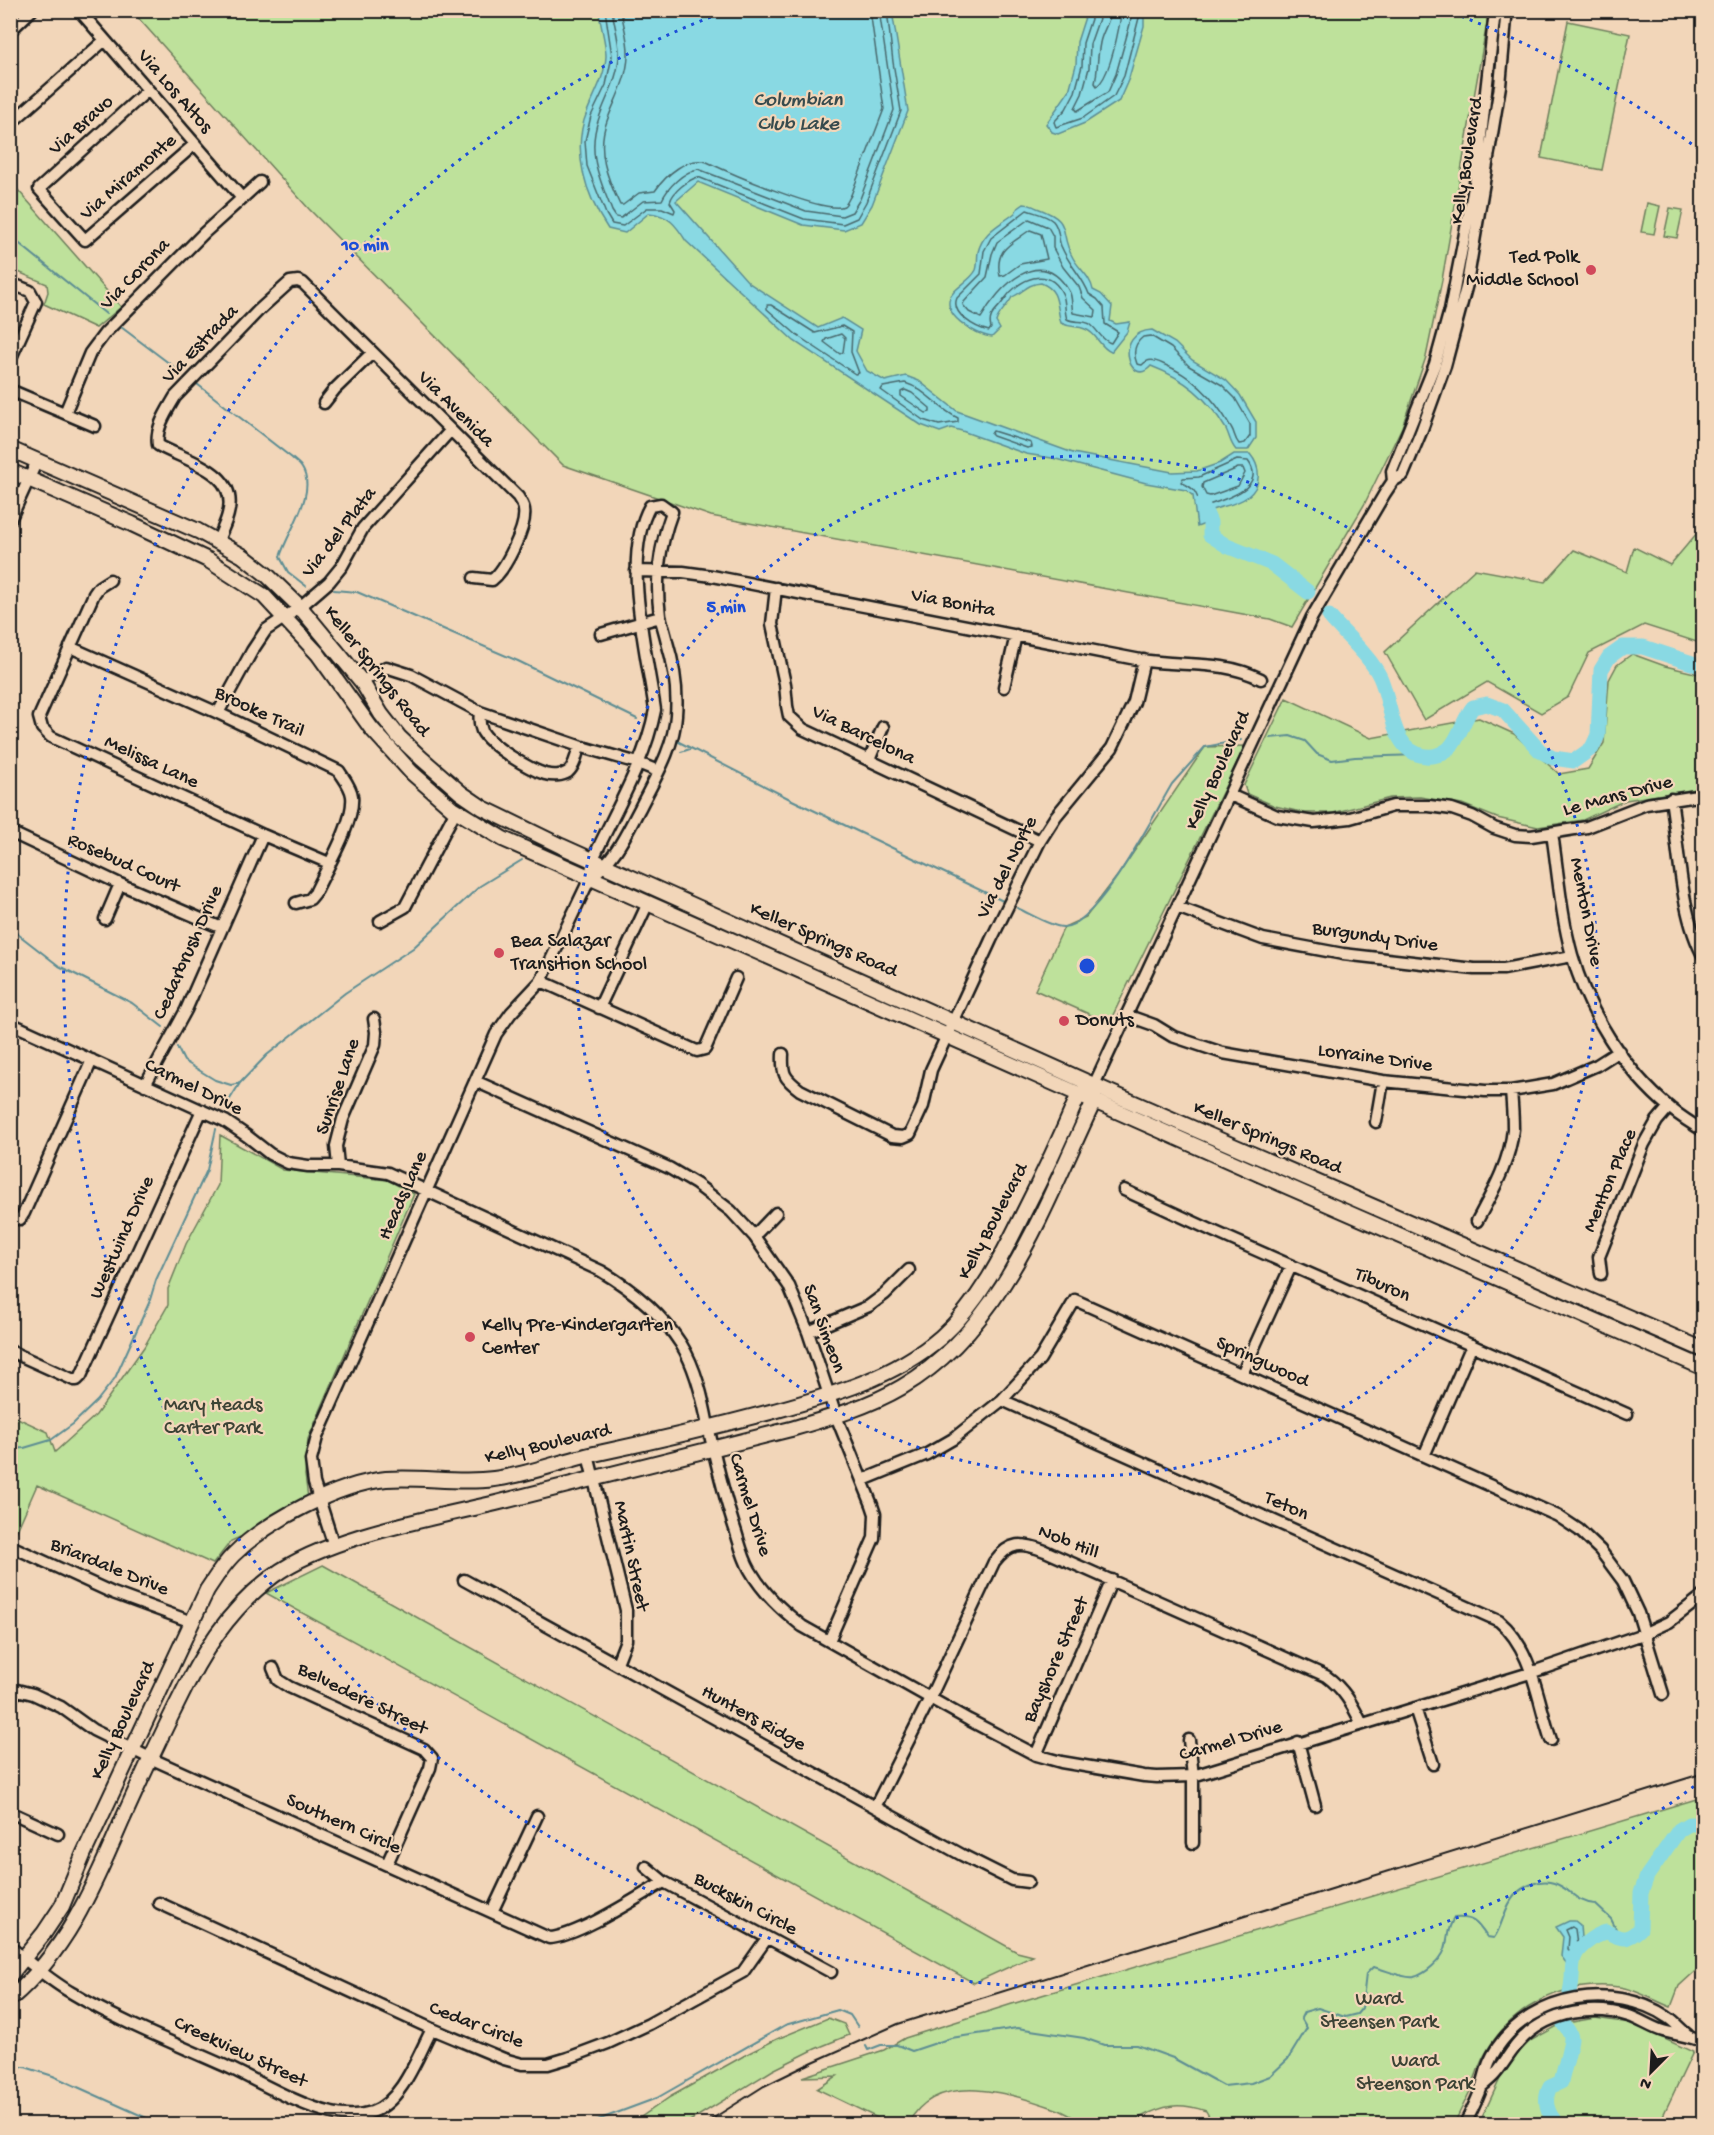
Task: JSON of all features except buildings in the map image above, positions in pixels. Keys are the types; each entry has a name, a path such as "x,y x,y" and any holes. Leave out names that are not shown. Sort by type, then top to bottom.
{"main road":[{"name":"Keller Springs Road","path":"10,449 218,540 251,562 300,607 362,682 381,714 399,737 461,793 483,808 1094,1085 1704,1350"},
{"name":"Keller Springs Road","path":"10,471 208,560 264,596 318,654 371,728 411,772 456,810 503,839 1268,1178 1704,1368"},
{"path":"771,958 778,943"},
{"path":"1079,1094 1094,1085"},
{"name":"Kelly Boulevard","path":"10,1999 39,1971 62,1942 79,1915 150,1758 202,1654 236,1609 275,1574 299,1560 334,1546 430,1518 595,1479 836,1416 903,1387 947,1353 976,1324 1001,1291 1094,1101 1094,1085"},
{"name":"Kelly Boulevard","path":"10,1975 25,1959 62,1906 84,1853 207,1590 232,1555 269,1527 318,1498 345,1488 385,1479 461,1481 496,1479 588,1455 709,1429 829,1396 900,1366 939,1339 956,1323 988,1280 1054,1151 1079,1094"},
{"path":"1024,1212 1038,1219"}],"street":[{"path":"10,31 32,10"},
{"name":"Via Los Altos","path":"79,10 242,197"},
{"name":"Kelly Boulevard","path":"1094,1085 1312,617 1393,482 1392,471 1435,364 1472,225 1494,20 1502,10"},
{"path":"10,124 105,40"},
{"name":"Via Bravo","path":"39,189 148,90"},
{"name":"Via Miramonte","path":"39,189 85,240 195,144"},
{"name":"Via Corona","path":"64,413 90,353 105,333 196,240 260,182"},
{"name":"Via Avenida","path":"285,287 290,282 303,283 518,497 524,510 523,525 501,572 492,580 474,578"},
{"path":"10,283 30,291 36,302 10,360"},
{"name":"Via Estrada","path":"218,540 229,513 227,489 223,482 209,470 158,445 157,437 165,414 175,397 258,311 285,287"},
{"path":"324,403 372,353"},
{"path":"10,390 95,426"},
{"name":"Via del Plata","path":"218,713 266,630 300,607 329,582 342,566 363,528 450,431"},
{"path":"10,520 37,461"},
{"path":"661,504 672,512 660,550 657,571 660,617 677,693 673,737 622,841 607,865 590,878 593,859 638,763 654,710 636,571 639,540 646,512 651,506 661,504"},
{"name":"Via Bonita","path":"636,571 712,576 1144,660 1223,666 1247,672 1261,679"},
{"name":"Melissa Lane","path":"110,580 99,586 94,594 39,717 42,728 47,734 329,864"},
{"name":"Via Barcelona","path":"776,588 772,624 785,684 789,716 803,729 1040,840"},
{"path":"601,634 660,617"},
{"path":"1004,687 1016,634"},
{"name":"Brooke Trail","path":"70,647 218,713 339,771 352,794 351,817 310,899 296,903"},
{"name":"Via del Norte","path":"783,1054 782,1070 788,1081 800,1090 892,1136 903,1137 910,1134 923,1106 931,1070 1040,840 1056,816 1112,748 1134,702 1144,660"},
{"path":"362,682 386,668 411,675 480,712 658,771"},
{"path":"480,712 479,721 483,733 492,742 544,774 554,776 569,771 573,766 579,746"},
{"path":"869,760 883,727"},
{"name":"Le Mans Drive","path":"1230,795 1277,816 1299,821 1331,821 1409,804 1452,809 1472,816 1494,828 1531,836 1587,827 1646,804 1704,795"},
{"path":"1671,799 1686,903 1694,935 1704,957"},
{"path":"380,921 405,907 456,810"},
{"name":"Rosebud Court","path":"10,832 120,884 222,928"},
{"name":"Menton Drive","path":"1552,833 1567,937 1582,986 1601,1023 1639,1077 1669,1107 1704,1131"},
{"name":"Cedarbrush Drive","path":"146,1085 186,1010 263,835"},
{"name":"Heads Lane","path":"334,1546 314,1483 311,1460 317,1437 496,1034 511,1013 541,981 590,878"},
{"path":"105,919 120,884"},
{"path":"599,1008 648,903"},
{"name":"Burgundy Drive","path":"1177,907 1263,939 1343,954 1474,969 1504,969 1572,956"},
{"path":"541,981 697,1051 705,1049 736,978"},
{"name":"Lorraine Drive","path":"1126,1015 1154,1025 1172,1036 1223,1053 1383,1081 1452,1088 1511,1091 1553,1084 1597,1065 1619,1051"},
{"name":"Sunrise Lane","path":"338,1166 336,1146 343,1119 375,1045 374,1019"},
{"name":"Carmel Drive","path":"10,1023 225,1121 270,1154 288,1163 338,1166 388,1173 602,1271 627,1287 666,1323 682,1346 694,1373 727,1508 741,1553 769,1597 802,1626 1036,1755 1061,1762 1151,1776 1193,1776 1298,1742 1530,1673 1643,1634 1668,1622 1704,1595"},
{"path":"10,1219 20,1219 24,1213 92,1060"},
{"name":"San Simeon","path":"475,1081 669,1168 696,1184 731,1211 754,1236 789,1286 808,1332 836,1416 875,1514 874,1538 829,1641"},
{"path":"1376,1122 1383,1081"},
{"path":"1477,1221 1494,1189 1505,1161 1513,1130 1511,1091"},
{"name":"Menton Place","path":"1601,1274 1599,1257 1644,1144 1657,1121 1669,1107"},
{"name":"Westwind Drive","path":"10,1351 77,1380 81,1376 201,1110"},
{"name":"Tiburon","path":"1124,1190 1627,1414"},
{"path":"754,1236 776,1213"},
{"path":"1242,1374 1291,1266"},
{"path":"808,1332 869,1306 909,1270"},
{"name":"Springwood","path":"862,1480 927,1454 953,1439 1002,1400 1040,1359 1075,1300 1539,1506 1579,1530 1600,1550 1623,1581 1638,1613 1664,1694"},
{"path":"1424,1456 1472,1345"},
{"name":"Teton","path":"1002,1400 1499,1622 1508,1629 1521,1647 1551,1740"},
{"name":"Martin Street","path":"588,1455 626,1610 626,1640 617,1664"},
{"name":"Nob Hill","path":"875,1808 994,1562 1010,1546 1019,1544 1028,1545 1112,1580 1326,1676 1339,1685 1350,1700 1362,1724"},
{"name":"Briardale Drive","path":"13,1548 113,1593 192,1622"},
{"name":"Hunters Ridge","path":"464,1580 875,1808 1001,1875 1012,1880 1028,1882"},
{"name":"Bayshore Street","path":"1036,1755 1112,1580"},
{"name":"Belvedere Street","path":"273,1668 278,1680 289,1687 424,1749 432,1758 430,1768 387,1864"},
{"name":"Southern Circle","path":"12,1699 17,1690 33,1694 61,1707 93,1730 132,1750 549,1938 554,1938 609,1914 664,1882"},
{"path":"1415,1708 1433,1764"},
{"path":"1189,1740 1193,1776 1193,1843"},
{"path":"1298,1742 1315,1805"},
{"path":"10,1812 58,1834"},
{"path":"492,1912 537,1816"},
{"name":"Buckskin Circle","path":"646,1867 664,1882 831,1972"},
{"name":"Cedar Circle","path":"159,1903 432,2029 522,2064 548,2064 650,2024 743,1971 767,1938"},
{"name":"Creekview Street","path":"10,1947 57,1984 91,2004 322,2110 343,2115 371,2113 382,2108 395,2096 404,2084 432,2029"},
{"path":"1466,2124 1482,2086 1496,2073 1509,2053 1526,2035 1543,2024 1579,2012 1611,2012 1630,2017 1662,2031 1704,2042"}],"green space":[{"path":"132,11 1489,11 1442,280 1426,357 1402,427 1364,505 1292,627 1270,619 711,516 563,465 309,209"},
{"path":"1568,21 1630,34 1602,170 1541,158"},
{"path":"10,181 121,307 96,328 44,304 48,292 47,284 11,269"},
{"path":"1647,203 1660,206 1654,234 1641,232"},
{"path":"1670,208 1683,210 1677,238 1664,236"},
{"path":"1703,526 1703,644 1644,625 1589,653 1568,697 1541,713 1487,682 1424,720 1385,652 1475,569 1545,582 1574,550 1627,572 1634,547 1670,565"},
{"path":"1632,654 1665,666 1703,675 1703,788 1626,800 1583,820 1538,827 1497,818 1462,804 1420,797 1390,798 1333,813 1305,813 1275,806 1247,794 1244,785 1286,698 1371,738 1479,718 1514,734 1559,774 1588,769 1604,743 1609,680 1617,665"},
{"path":"1245,746 1109,1023 1035,990 1064,927 1086,917 1118,875 1205,747"},
{"name":"Mary Heads Carter Park","path":"220,1135 283,1170 388,1180 414,1194 308,1439 305,1475 308,1498 248,1540 240,1537 231,1541 213,1564 37,1485 11,1544 11,1415 48,1432 55,1452 96,1415 144,1347 168,1305 168,1289 186,1244 218,1185"},
{"path":"323,1565 1017,1952 1033,1956 974,1983 266,1593"},
{"name":"Ward Steensen Park","path":"1703,1797 1703,1964 1679,1986 1671,2007 1619,1987 1578,1988 1541,2000 1508,2024 1495,2039 1482,2060 1454,2124 1221,2124 1211,2120 1206,2111 1187,2106 1171,2106 1139,2118 1139,2124 1099,2126 1084,2123 1059,2110 1020,2097 977,2090 956,2091 937,2096 921,2107 908,2124 890,2124 817,2089 837,2076 802,2077 884,2050 905,2038 1012,2004"},
{"path":"828,2018 844,2024 849,2035 773,2070 685,2124 631,2124 670,2097 749,2053"},
{"path":"1595,2018 1630,2023 1693,2052 1659,2124 1479,2124 1506,2066 1530,2041 1561,2024"}],"water":[{"name":"Columbian Club Lake","path":"599,11 892,11 908,111 872,205 861,223 844,230 803,225 698,182 676,201 749,283 818,328 842,318 861,330 856,351 867,371 885,381 906,376 919,381 957,411 1073,453 1172,472 1197,471 1220,463 1234,454 1250,454 1258,470 1257,482 1252,493 1239,502 1209,511 1210,522 1197,527 1193,496 1186,490 1146,483 1052,458 1026,454 951,428 940,432 921,425 794,341 686,241 667,219 649,213 625,233 608,229 587,188 580,142 582,127 605,64 606,51"},
{"path":"1089,11 1148,11 1144,17 1144,26 1129,78 1119,101 1085,123 1058,134 1052,132 1046,124 1069,91 1076,65 1077,42"},
{"path":"1024,204 1049,213 1061,223 1073,258 1092,285 1093,290 1101,294 1112,306 1110,321 1116,324 1130,322 1127,332 1111,352 1089,331 1061,323 1054,294 1041,283 1032,285 1012,297 997,319 996,322 1000,329 992,337 977,333 960,322 954,315 949,301 953,293 976,270 980,245 993,229"},
{"path":"1152,330 1175,343 1192,360 1226,380 1240,395 1256,422 1256,438 1248,450 1236,450 1226,429 1211,407 1185,383 1151,366 1143,371 1137,371 1132,366 1129,349 1132,340 1140,333"},
{"path":"1569,1921 1575,1921 1580,1925 1581,1938 1587,1938 1592,1934 1596,1938 1580,1951 1574,1977 1567,1976 1567,1964 1561,1956 1563,1937 1556,1927"}],"waterway":[{"path":"10,236 106,314"},
{"path":"121,327 182,373"},
{"path":"197,384 302,468 306,478 304,501 280,557 288,572 306,586"},
{"path":"1202,504 1210,522 1210,535 1227,546 1272,564 1308,592"},
{"path":"334,590 357,592 518,661 637,719"},
{"path":"1329,616 1376,669 1384,687 1394,725 1405,746 1414,753 1426,756 1437,755 1451,747 1473,707 1487,704 1503,710 1540,751 1553,758 1574,761 1592,748 1598,735 1601,670 1609,657 1623,647 1643,647 1704,667"},
{"path":"1270,738 1290,736 1305,741 1317,754 1332,760 1419,755"},
{"path":"1017,908 1058,926 1063,927 1077,922 1108,890 1172,784 1205,747 1241,740"},
{"path":"677,741 790,799 1003,901"},
{"path":"681,752 690,749"},
{"path":"225,1107 240,1083 267,1055 345,993 413,948 480,886 522,860"},
{"path":"10,928 59,966 132,1003 163,1027"},
{"path":"177,1047 184,1061 215,1080 231,1085 240,1083"},
{"path":"10,1449 24,1448 51,1440 73,1424 97,1401 115,1378 149,1303 156,1280 207,1170 216,1129"},
{"path":"1570,1992 1574,1957 1577,1952 1602,1933 1607,1932 1624,1938 1640,1929 1641,1893 1647,1876 1679,1830 1689,1824 1704,1824"},
{"path":"866,2046 868,2050 881,2045 897,2045 912,2051 951,2038 1017,2028 1084,2038 1104,2045 1137,2045 1173,2058 1224,2086 1251,2083 1270,2076 1288,2059 1307,2028 1301,2018 1304,2012 1318,2008 1345,2017 1357,2014 1362,2008 1366,1974 1373,1967 1410,1977 1428,1970 1443,1953 1454,1918 1470,1919 1487,1937 1494,1938 1511,1900 1527,1886 1544,1882 1554,1883 1583,1901 1595,1904 1611,1919 1621,1939"},
{"path":"587,2124 657,2098 785,2025 838,2010 850,2015 858,2027"},
{"path":"1558,2124 1551,2116 1547,2097 1550,2087 1561,2082 1571,2042 1569,2031 1564,2025"},
{"path":"10,2067 25,2067 53,2076 160,2124"}],"railway":[{"path":"704,2124 764,2086 898,2024 1704,1773"}],"place":[{"name":"Ted Polk Middle School","path":"1591,270"},
{"name":"Bea Salazar Transition School","path":"499,953"},
{"name":"Donuts","path":"1064,1021"},
{"name":"Kelly Pre-Kindergarten Center","path":"470,1337"}],"park label":[{"name":"Ward Steenson Park","path":"1415,2074"}]}
